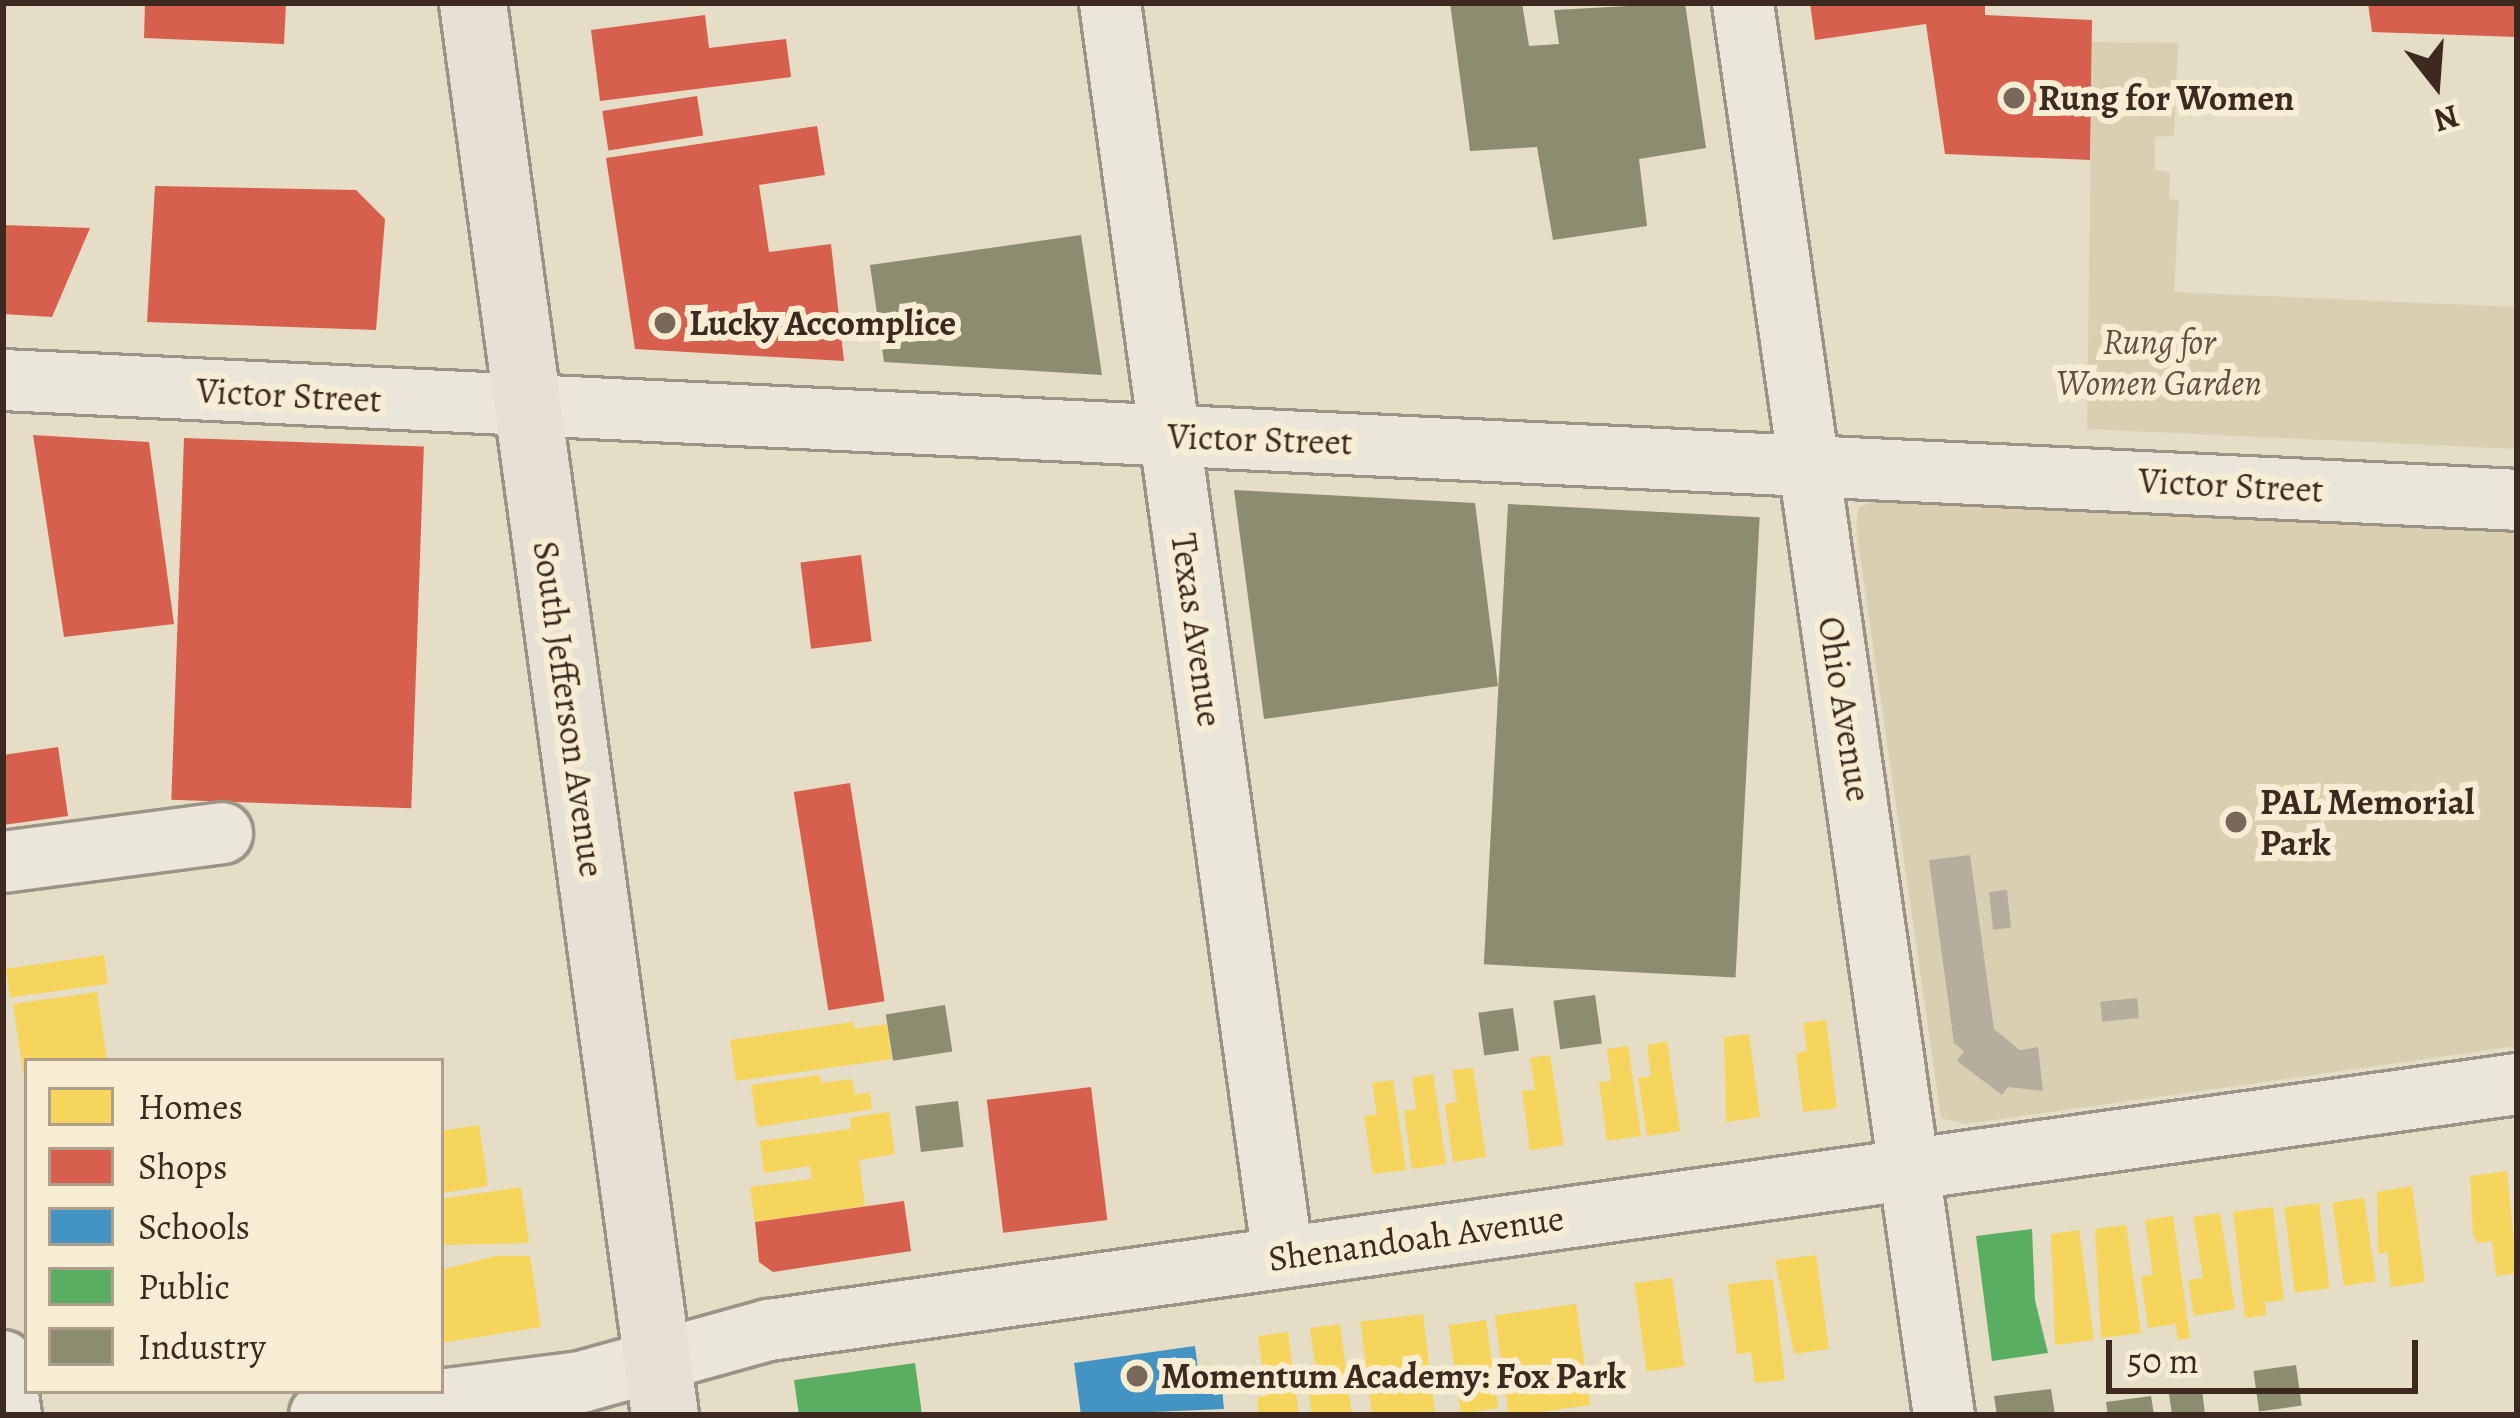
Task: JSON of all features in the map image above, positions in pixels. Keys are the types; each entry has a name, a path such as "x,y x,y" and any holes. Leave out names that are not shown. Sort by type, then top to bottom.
{"main road":[{"name":"South Jefferson Avenue","path":"473,3 661,1388"}],"street":[{"name":"Texas Avenue","path":"1110,3 1283,1257"},
{"name":"Ohio Avenue","path":"1743,3 1944,1415"},
{"name":"Victor Street","path":"3,380 1807,462 2517,500"},
{"path":"3,862 222,833"},
{"name":"Shenandoah Avenue","path":"320,1415 581,1382 661,1388 740,1334 2517,1084"},
{"path":"3,1361 11,1415"}],"green space":[{"name":"Rung for Women Garden","path":"2092,42 2178,43 2174,136 2155,137 2155,170 2170,172 2169,199 2179,200 2174,292 2517,307 2517,449 2087,429"},
{"path":"1878,500 2517,531 2517,1046 1966,1124 1941,1118 1856,527 1859,507"}],"building: Homes":[{"path":"104,955 108,984 10,997 6,969"},
{"path":"97,992 107,1058 24,1058 23,1073 13,1004"},
{"path":"1826,1020 1837,1108 1803,1112 1796,1053 1807,1051 1803,1023"},
{"path":"853,1022 854,1029 887,1024 892,1059 736,1081 730,1040"},
{"path":"1749,1034 1760,1117 1726,1122 1724,1037"},
{"path":"1667,1041 1680,1131 1647,1136 1638,1078 1651,1076 1647,1045"},
{"path":"1628,1046 1641,1136 1607,1141 1599,1082 1611,1081 1607,1049"},
{"path":"1550,1055 1564,1145 1530,1150 1522,1091 1535,1090 1530,1058"},
{"path":"1473,1068 1486,1157 1453,1162 1445,1104 1457,1102 1452,1070"},
{"path":"1433,1074 1446,1164 1412,1169 1404,1111 1416,1109 1412,1078"},
{"path":"820,1075 821,1083 852,1079 855,1095 870,1092 872,1109 757,1127 751,1085"},
{"path":"1393,1080 1406,1170 1373,1174 1364,1116 1377,1115 1372,1083"},
{"path":"889,1112 895,1154 859,1160 865,1206 755,1222 750,1187 812,1179 810,1166 764,1173 760,1141 851,1129 850,1118"},
{"path":"479,1125 488,1186 444,1193 444,1131"},
{"path":"2507,1171 2517,1273 2496,1276 2492,1241 2478,1243 2473,1234 2470,1176"},
{"path":"2412,1186 2425,1282 2391,1287 2387,1252 2378,1254 2377,1192"},
{"path":"521,1187 529,1243 444,1245 444,1199"},
{"path":"2364,1198 2376,1281 2344,1286 2332,1202"},
{"path":"2319,1203 2329,1288 2295,1293 2284,1207"},
{"path":"2273,1207 2284,1300 2265,1302 2266,1315 2245,1318 2233,1212"},
{"path":"2220,1213 2235,1309 2194,1316 2188,1280 2203,1278 2193,1217"},
{"path":"2173,1216 2190,1338 2178,1340 2176,1324 2148,1328 2141,1276 2153,1275 2145,1220"},
{"path":"2126,1225 2141,1333 2101,1338 2095,1229"},
{"path":"2079,1230 2094,1340 2055,1345 2051,1234"},
{"path":"1816,1255 1829,1349 1794,1354 1775,1260"},
{"path":"496,1256 530,1256 541,1327 444,1343 444,1269"},
{"path":"1672,1278 1684,1366 1647,1371 1634,1283"},
{"path":"1773,1279 1785,1380 1755,1383 1751,1352 1737,1354 1728,1284"},
{"path":"1576,1304 1590,1405 1509,1415 1495,1315"},
{"path":"1423,1314 1435,1415 1372,1415 1360,1322"},
{"path":"1486,1320 1498,1408 1461,1413 1448,1325"},
{"path":"1340,1324 1352,1415 1312,1415 1308,1389 1318,1387 1310,1328"},
{"path":"1288,1332 1299,1415 1259,1415 1257,1397 1266,1396 1258,1336"}],"building: Shops":[{"path":"145,3 286,3 284,44 144,38"},
{"name":"Rung for Women","path":"1810,3 1985,3 1985,15 2092,20 2090,160 1945,154 1926,24 1815,40"},
{"name":"Rung for Women","path":"2368,3 2517,3 2517,37 2372,32"},
{"path":"705,15 709,48 786,39 791,77 600,101 591,30"},
{"path":"697,96 703,136 608,151 602,111"},
{"path":"817,126 825,175 759,185 769,252 831,244 844,361 635,349 606,158"},
{"path":"155,186 356,190 385,219 376,330 147,322"},
{"path":"3,225 90,228 52,317 3,314"},
{"path":"33,435 149,442 174,624 64,637"},
{"path":"184,438 424,446 411,808 171,800"},
{"path":"861,555 872,641 811,649 800,562"},
{"path":"58,747 68,816 3,825 3,755"},
{"path":"850,783 885,1001 828,1010 794,792"},
{"path":"1091,1087 1107,1220 1003,1233 987,1100"},
{"path":"904,1201 911,1251 773,1272 759,1262 755,1222"}],"building: Schools":[{"name":"Momentum Academy: Fox Park","path":"1195,1346 1201,1392 1222,1389 1224,1409 1081,1415 1074,1363"}],"building: Public":[{"path":"2032,1229 2035,1300 2048,1353 1992,1361 1976,1236"},
{"path":"915,1363 922,1415 799,1415 794,1380"}],"building: Industry":[{"path":"1450,3 1522,3 1529,46 1559,44 1554,10 1685,3 1706,148 1639,159 1647,226 1553,240 1537,147 1470,151"},
{"path":"1081,235 1102,375 884,362 870,265"},
{"path":"1234,490 1475,503 1498,686 1264,719"},
{"path":"1508,504 1760,517 1736,978 1484,964"},
{"path":"1595,995 1602,1044 1560,1049 1553,1001"},
{"path":"945,1005 952,1051 893,1061 886,1014"},
{"path":"1513,1008 1519,1051 1484,1055 1478,1013"},
{"path":"958,1101 964,1147 921,1152 915,1106"},
{"path":"2296,1365 2302,1406 2259,1412 2253,1371"},
{"path":"2051,1389 2055,1415 1997,1415 1994,1396"},
{"path":"2202,1389 2205,1415 2172,1415 2169,1394"},
{"path":"2151,1396 2154,1415 2108,1415 2106,1402"}],"building: Other":[{"path":"1970,855 1994,1029 2020,1050 2038,1047 2043,1091 2008,1087 2002,1095 1957,1061 1964,1051 1954,1043 1929,860"},
{"path":"2007,890 2011,928 1993,930 1989,892"},
{"path":"2137,998 2139,1018 2102,1022 2100,1002"}],"place":[{"name":"Rung for Women","path":"2014,98"},
{"name":"Lucky Accomplice","path":"665,323"},
{"name":"PAL Memorial Park","path":"2236,822"},
{"name":"Momentum Academy: Fox Park","path":"1137,1376"}]}
